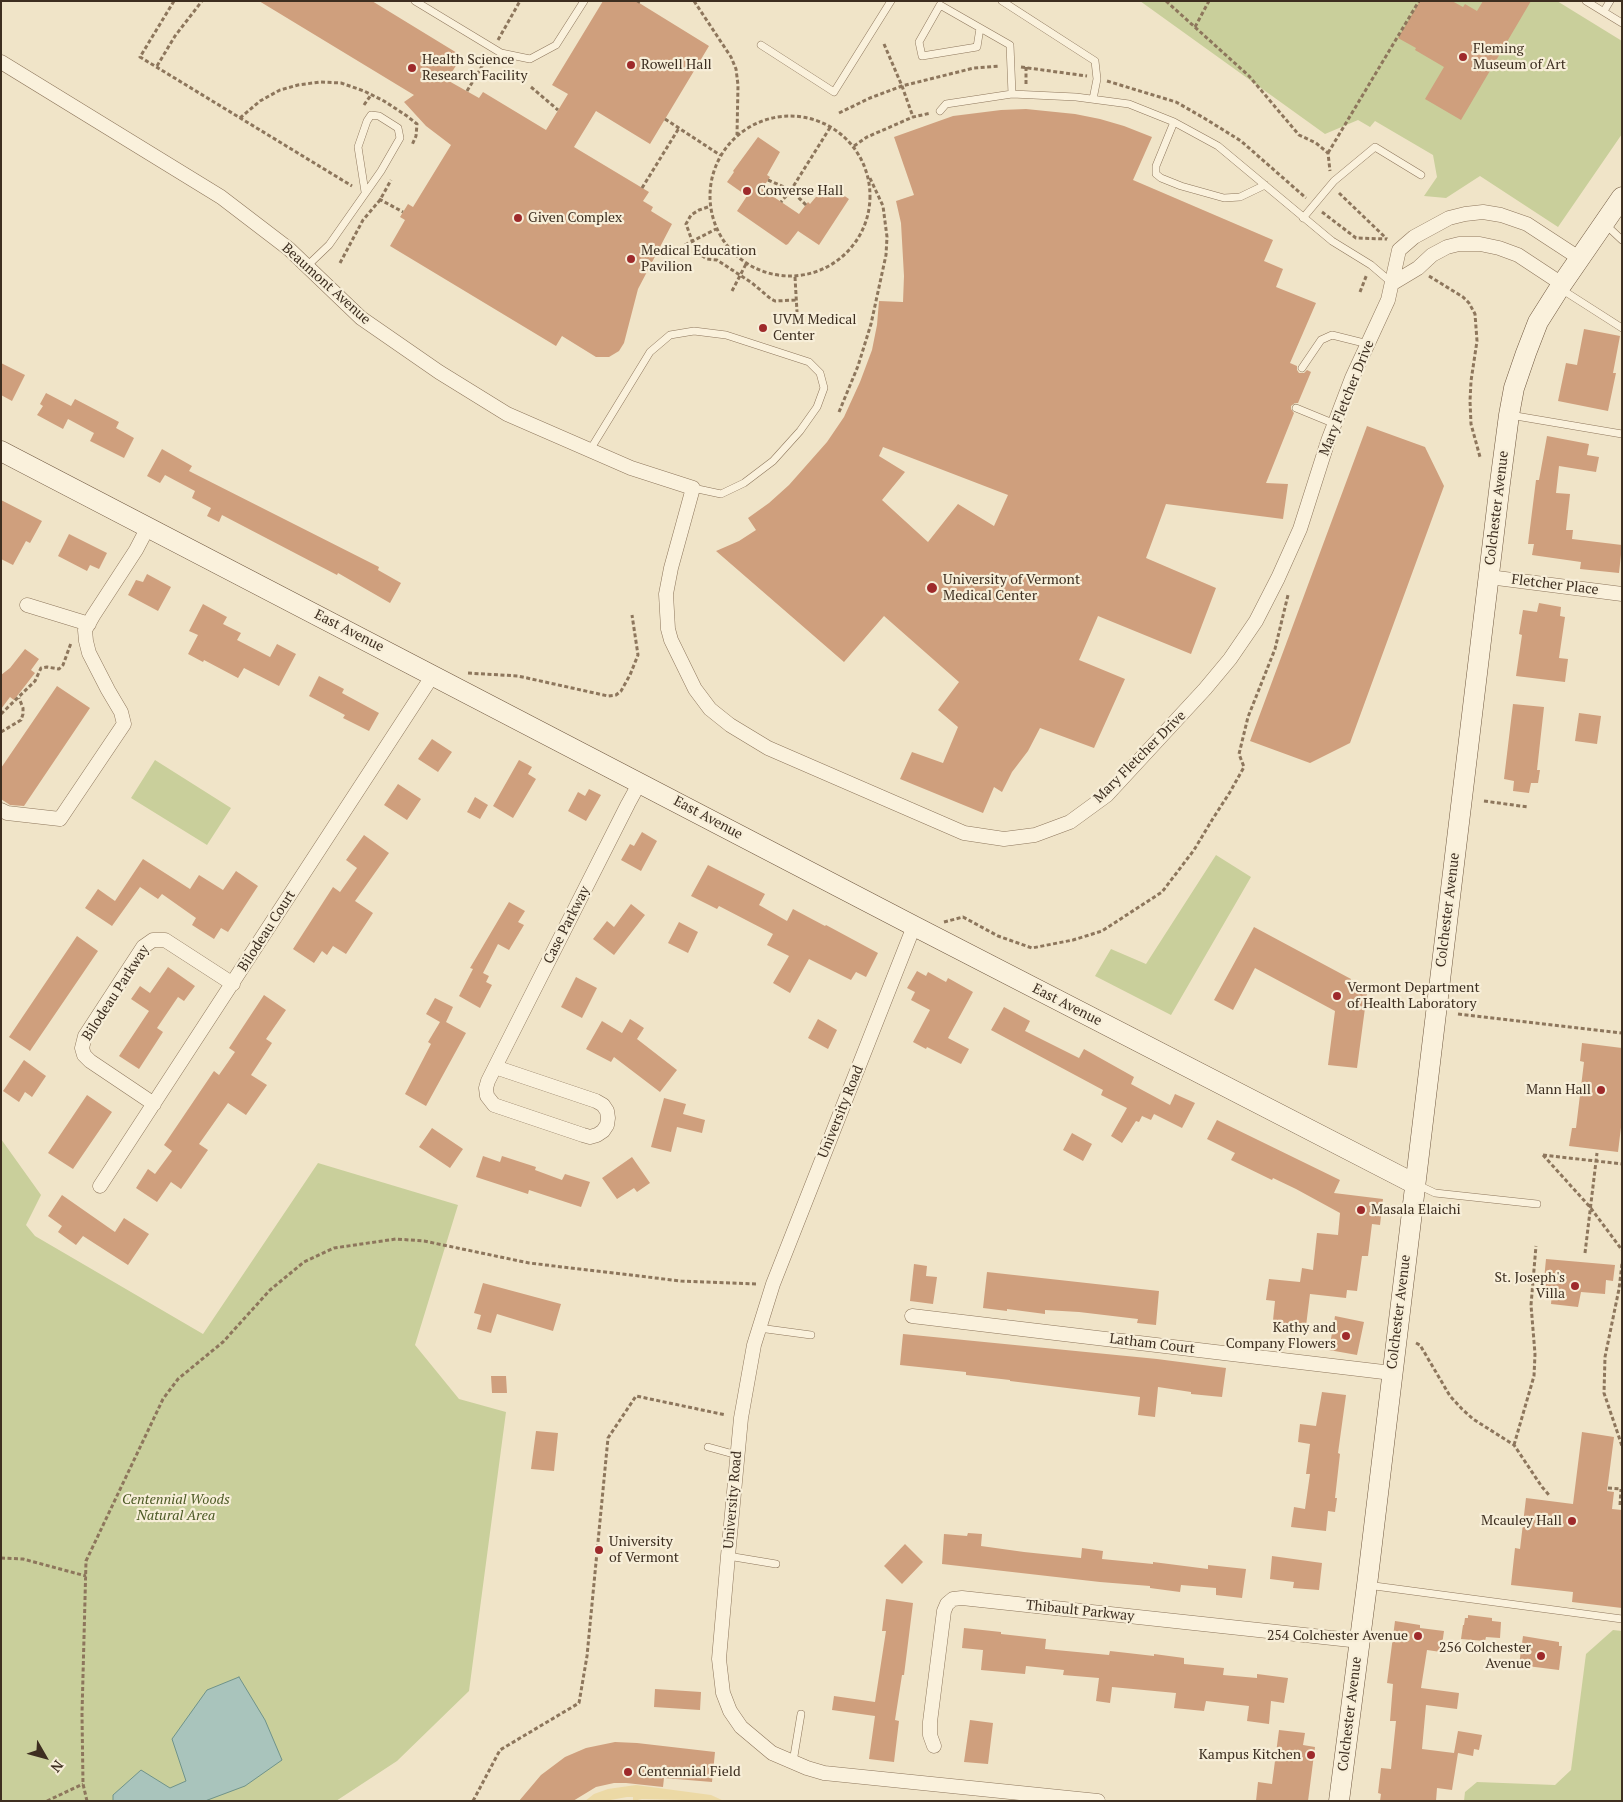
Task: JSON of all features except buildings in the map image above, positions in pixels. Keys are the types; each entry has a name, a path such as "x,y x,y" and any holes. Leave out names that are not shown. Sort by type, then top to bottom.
{"main road":[{"name":"Colchester Avenue","path":"1339,1801 1509,415 1514,388 1538,322 1560,286 1622,197"},
{"name":"East Avenue","path":"1,451 1415,1184"}],"street":[{"name":"Beaumont Avenue","path":"1,62 222,197 289,249 361,318 439,372 506,414 631,468 693,488"},
{"name":"Mary Fletcher Drive","path":"693,488 666,594 668,629 674,647 695,689 710,709 730,725 768,748 964,833 1004,839 1035,835 1070,822 1106,795 1206,690 1256,621 1300,529 1352,378 1388,300 1399,250 1414,237 1434,225 1465,214 1483,212 1501,215 1527,224 1579,258"},
{"path":"1393,283 1418,268 1432,255 1446,247 1459,244 1480,244 1518,255 1560,286"},
{"path":"1,810 7,813 60,819 124,724 121,712 90,653 86,641 86,630 136,550 148,527"},
{"name":"Fletcher Place","path":"1489,578 1622,594"},
{"path":"27,605 89,624"},
{"name":"Bilodeau Court","path":"100,1186 433,675"},
{"name":"Case Parkway","path":"495,1067 596,1101 603,1105 607,1111 607,1125 600,1134 587,1136 494,1105 487,1096 486,1088 495,1067 640,782"},
{"name":"University Road","path":"923,930 773,1284 759,1328 745,1394 737,1455 718,1659 723,1693 730,1710 741,1727 772,1753 793,1763 824,1772 1098,1801"},
{"name":"Bilodeau Parkway","path":"154,1104 90,1061 84,1055 82,1048 85,1036 138,955 149,942 157,939 164,940 233,984"},
{"name":"Latham Court","path":"912,1316 1392,1373"},
{"name":"Thibault Parkway","path":"934,1746 930,1735 930,1722 944,1611 947,1604 953,1599 962,1598 1360,1641"}],"lane":[{"path":"416,1 501,53 530,59 556,45 584,1"},
{"path":"762,45 834,92 891,1"},
{"path":"1002,1 1096,61 1097,79 1093,99"},
{"path":"1586,1 1622,23"},
{"path":"1604,12 1610,1"},
{"path":"980,28 977,46 922,56 919,42 940,5 1010,45 1012,94"},
{"path":"940,111 946,104 1012,94 1093,99 1128,104 1174,122 1218,146 1332,241 1371,265 1393,283"},
{"path":"306,267 329,245 381,171 400,138 398,128 379,116 372,115 366,121 358,146 365,192"},
{"path":"1174,122 1156,166 1156,174 1181,186 1224,198 1240,196 1265,185"},
{"path":"1303,218 1334,181 1375,147 1421,175"},
{"path":"1603,224 1622,240"},
{"path":"1560,286 1622,328"},
{"path":"590,450 650,352 670,335 694,331 726,335 810,362 820,373 824,388 817,407 773,461 744,483 720,494 693,488"},
{"path":"1302,368 1321,340 1326,338 1338,336 1369,344"},
{"path":"1296,408 1335,424"},
{"path":"1509,415 1622,434"},
{"path":"1415,1184 1435,1193 1537,1204"},
{"path":"759,1328 811,1335"},
{"path":"708,1447 737,1455"},
{"path":"728,1556 776,1564"},
{"path":"1367,1585 1622,1619"},
{"path":"793,1763 802,1714"}],"path":[{"path":"174,1 140,57 352,186"},
{"path":"157,66 175,36 202,1"},
{"path":"514,1 516,8"},
{"path":"694,1 731,57 736,69 738,85 737,135"},
{"path":"1166,1 1249,76 1299,135 1316,143 1328,154"},
{"path":"1195,26 1209,1"},
{"path":"839,113 870,98 902,86 974,68 996,66 1026,67 1097,79 1176,102 1241,141 1336,224 1356,238 1388,240 1337,191 1328,166 1328,154 1419,1"},
{"path":"884,44 913,117"},
{"path":"1025,94 1026,67"},
{"path":"531,87 558,110"},
{"path":"854,146 867,137 913,117 940,111"},
{"path":"839,412 858,366 871,324 886,255 887,237 883,206 867,174 862,159 854,146 831,126 807,117 782,115 758,122 737,135 720,155 714,168 710,185 708,208 720,238 731,252 746,264 760,271 777,276 795,277 818,272 839,260 856,242 866,221 870,197 867,174"},
{"path":"665,119 720,155"},
{"path":"781,202 791,190 831,126"},
{"path":"642,188 679,128"},
{"path":"768,180 791,190 806,205"},
{"path":"374,197 403,212"},
{"path":"708,208 699,210 687,221 686,228 691,241 701,255 707,259 717,260 771,300 796,300"},
{"path":"685,244 716,229"},
{"path":"732,291 746,264"},
{"path":"1426,274 1463,297 1475,314 1477,341 1470,400 1473,431 1480,456"},
{"path":"795,277 798,312"},
{"path":"923,930 954,918 963,917 998,936 1032,948 1073,940 1102,930 1162,892 1194,850 1244,767 1239,754 1248,717 1275,649 1288,593"},
{"path":"464,672 518,676 608,696 616,695 621,691 630,675 638,655 632,615"},
{"path":"1,732 21,720 23,708 19,698"},
{"path":"1484,801 1528,808"},
{"path":"1458,1014 1622,1033"},
{"path":"1585,1254 1597,1153"},
{"path":"1622,1164 1543,1155 1590,1208 1622,1250"},
{"path":"87,1801 83,1784 82,1714 86,1561 163,1399 178,1379 223,1342 270,1290 304,1262 334,1248 396,1239 424,1241 538,1264 681,1282 773,1284"},
{"path":"1514,1444 1534,1376 1536,1354 1531,1305 1536,1246"},
{"path":"1622,1264 1619,1289 1605,1357 1604,1393 1622,1446"},
{"path":"1416,1343 1420,1346 1450,1396 1462,1410 1473,1419 1514,1444 1549,1495"},
{"path":"473,1801 500,1750 579,1702 587,1656 608,1438 636,1396 742,1418"},
{"path":"1608,1488 1622,1489 1621,1507"},
{"path":"1,1558 23,1559 86,1576"},
{"path":"47,1801 83,1784"}],"green space":[{"path":"1140,1 1557,1 1622,41 1622,134 1558,227 1480,176 1446,198 1424,196 1437,177 1433,155 1375,121 1370,127 1358,120 1325,134"},
{"path":"155,760 231,808 207,845 131,798"},
{"path":"1216,855 1251,877 1171,1015 1095,976 1111,949 1146,964"},
{"name":"Centennial Woods Natural Area","path":"1,1139 41,1195 26,1225 35,1236 203,1334 318,1163 458,1205 415,1345 459,1399 506,1412 469,1691 397,1761 336,1801 1,1801"},
{"path":"1613,1630 1622,1631 1622,1801 1464,1801 1465,1792 1477,1782 1555,1785 1571,1770 1586,1654"}],"sand":[{"path":"636,1785 711,1795 724,1801 642,1799 633,1801 633,1797 627,1797 605,1801 585,1801 594,1794 608,1789"}],"water":[{"path":"239,1677 265,1720 282,1760 245,1786 205,1801 113,1801 113,1795 141,1770 170,1788 186,1781 172,1739 207,1690"}],"place":[{"name":"Fleming Museum of Art","path":"1463,57"},
{"name":"Rowell Hall","path":"631,65"},
{"name":"Health Science Research Facility","path":"412,68"},
{"name":"Converse Hall","path":"747,191"},
{"name":"Given Complex","path":"518,218"},
{"name":"Medical Education Pavilion","path":"631,259"},
{"name":"UVM Medical Center","path":"763,328"},
{"name":"University of Vermont Medical Center","path":"932,588"},
{"name":"Vermont Department of Health Laboratory","path":"1337,996"},
{"name":"Mann Hall","path":"1601,1090"},
{"name":"Masala Elaichi","path":"1361,1210"},
{"name":"St. Joseph's Villa","path":"1575,1286"},
{"name":"Kathy and Company Flowers","path":"1346,1336"},
{"name":"Mcauley Hall","path":"1572,1521"},
{"name":"University of Vermont","path":"599,1550"},
{"name":"254 Colchester Avenue","path":"1418,1636"},
{"name":"256 Colchester Avenue","path":"1541,1656"},
{"name":"Kampus Kitchen","path":"1311,1755"},
{"name":"Centennial Field","path":"628,1772"}]}
